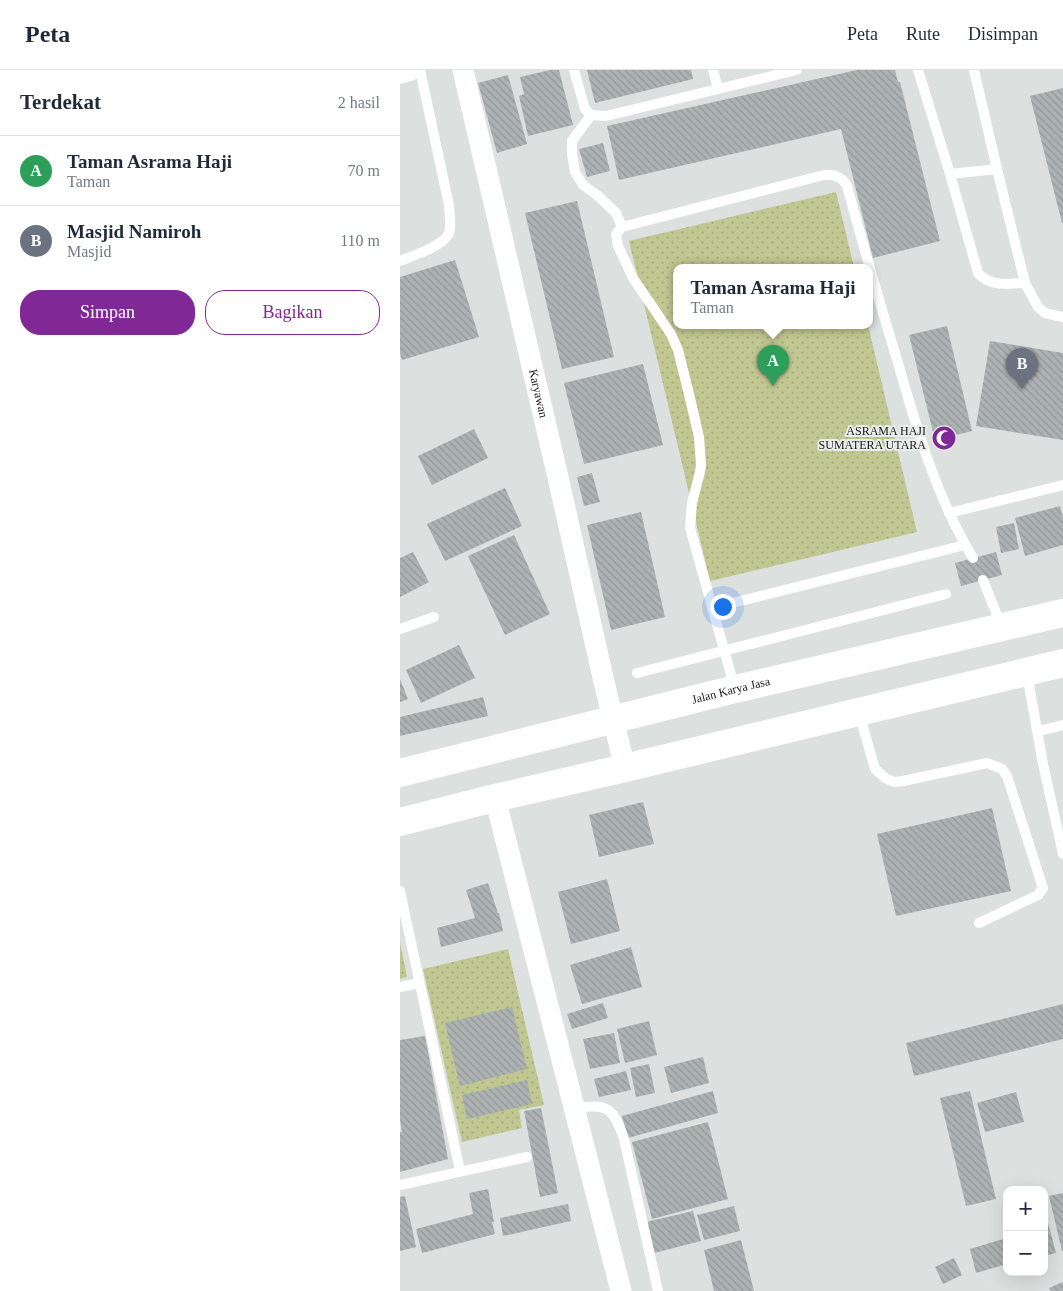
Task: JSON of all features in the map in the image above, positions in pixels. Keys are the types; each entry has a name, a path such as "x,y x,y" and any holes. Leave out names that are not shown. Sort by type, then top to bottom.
{"highway":[{"name":"Jalan Karya Jasa","path":"400,773 735,689 1063,612"},
{"path":"400,822 1063,663"}],"street":[{"path":"400,73 411,70"},
{"name":"Karyawan","path":"463,70 613,719 626,768"},
{"path":"495,798 621,1291"}],"lane":[{"path":"400,261 444,240 449,234 450,226 449,204 420,70"},
{"path":"574,70 585,109 591,116 606,116 797,70"},
{"path":"713,70 718,90"},
{"path":"918,70 978,273 985,280 994,284 1025,283"},
{"path":"974,70 996,169 1025,283 1038,307 1045,314 1063,317"},
{"path":"591,116 572,141 575,172 583,185 616,213 622,227"},
{"path":"950,174 996,169"},
{"path":"735,689 690,528 692,503 701,465 699,438 690,394 678,350 671,334 633,278 618,246 616,234 622,227 831,174 842,178 847,186 868,264"},
{"path":"873,280 935,482 972,558"},
{"path":"949,513 1063,485"},
{"path":"712,608 965,545"},
{"path":"982,580 1002,627"},
{"path":"637,673 946,594"},
{"path":"400,629 434,617"},
{"path":"1026,672 1043,764 1059,820 1063,854"},
{"path":"859,712 875,769 885,778 894,782 986,763 1002,769 1008,776 1043,888 1038,895 979,923"},
{"path":"1038,731 1063,725"},
{"path":"400,891 460,1171"},
{"path":"400,987 419,982"},
{"path":"574,1108 600,1107 608,1110 619,1124 658,1291"},
{"path":"400,1185 527,1157"}],"green space":[{"path":"836,192 853,264 673,264 673,329 869,329 917,532 710,581 629,241"},
{"path":"400,942 407,977 400,979"},
{"path":"508,949 544,1105 519,1110 522,1128 462,1142 423,969"}],"building":[{"path":"550,70 559,70 573,125 528,136 519,96 524,94 520,77"},
{"path":"587,70 691,70 693,79 595,103"},
{"path":"857,70 895,70 898,82 900,82 940,241 873,258 841,129 619,180 607,126"},
{"path":"508,75 527,144 497,153 478,83"},
{"path":"1063,88 1063,223 1062,223 1030,96"},
{"path":"603,143 610,171 587,177 579,149"},
{"path":"577,201 614,357 562,369 525,213"},
{"path":"455,260 479,337 402,360 400,353 400,277"},
{"path":"947,326 972,431 935,440 909,335"},
{"path":"990,341 1063,353 1063,440 976,426"},
{"path":"643,364 663,445 584,464 564,383"},
{"path":"474,429 488,458 432,485 418,456"},
{"path":"592,473 600,502 584,506 577,477"},
{"path":"505,488 522,526 445,561 427,524"},
{"path":"1060,506 1063,517 1063,545 1025,556 1015,518"},
{"path":"641,512 665,617 611,630 587,525"},
{"path":"1014,523 1019,549 1001,553 996,527"},
{"path":"514,535 550,614 505,635 468,556"},
{"path":"413,552 429,582 400,597 400,558"},
{"path":"996,552 1002,575 961,586 955,563"},
{"path":"459,645 475,678 421,703 406,670"},
{"path":"400,679 408,699 400,702"},
{"path":"483,697 488,716 400,736 400,717"},
{"path":"643,802 654,844 599,857 589,815"},
{"path":"992,808 1011,891 896,916 877,834"},
{"path":"607,879 620,931 571,944 558,892"},
{"path":"488,883 499,913 503,931 441,947 437,928 475,918 466,890"},
{"path":"631,947 642,987 582,1004 570,965"},
{"path":"603,1003 608,1018 572,1029 567,1014"},
{"path":"1063,1004 1063,1039 914,1076 906,1043"},
{"path":"512,1007 527,1069 460,1086 445,1023"},
{"path":"649,1021 657,1055 625,1063 617,1029"},
{"path":"614,1033 620,1063 590,1069 583,1039"},
{"path":"425,1036 448,1159 400,1172 400,1132 402,1132 400,1119 400,1040"},
{"path":"703,1057 709,1083 671,1093 664,1067"},
{"path":"649,1064 655,1093 636,1097 630,1068"},
{"path":"626,1071 631,1090 599,1097 594,1079"},
{"path":"527,1080 532,1104 467,1119 462,1095"},
{"path":"713,1091 718,1113 628,1138 622,1116"},
{"path":"970,1091 996,1199 966,1206 940,1098"},
{"path":"1016,1092 1024,1122 985,1132 977,1103"},
{"path":"541,1108 558,1193 540,1197 524,1111"},
{"path":"708,1122 728,1199 652,1219 632,1142"},
{"path":"488,1189 495,1234 422,1253 416,1229 473,1214 469,1193"},
{"path":"1063,1193 1063,1251 1062,1251 1049,1196"},
{"path":"405,1196 416,1247 400,1251 400,1197"},
{"path":"568,1204 571,1221 503,1236 500,1218"},
{"path":"734,1206 740,1231 704,1240 697,1215"},
{"path":"693,1211 701,1241 654,1253 646,1222"},
{"path":"1048,1223 1056,1253 1048,1255"},
{"path":"1003,1239 1003,1265 976,1273 970,1249"},
{"path":"741,1240 754,1291 714,1291 704,1250"},
{"path":"954,1258 962,1275 943,1284 935,1267"},
{"path":"1063,1282 1063,1291 1051,1291 1049,1288"}],"place":[{"name":"Taman Asrama Haji","path":"773,386"},
{"name":"Masjid Namiroh","path":"1022,389"},
{"name":"ASRAMA HAJI SUMATERA UTARA","path":"944,438"}]}
